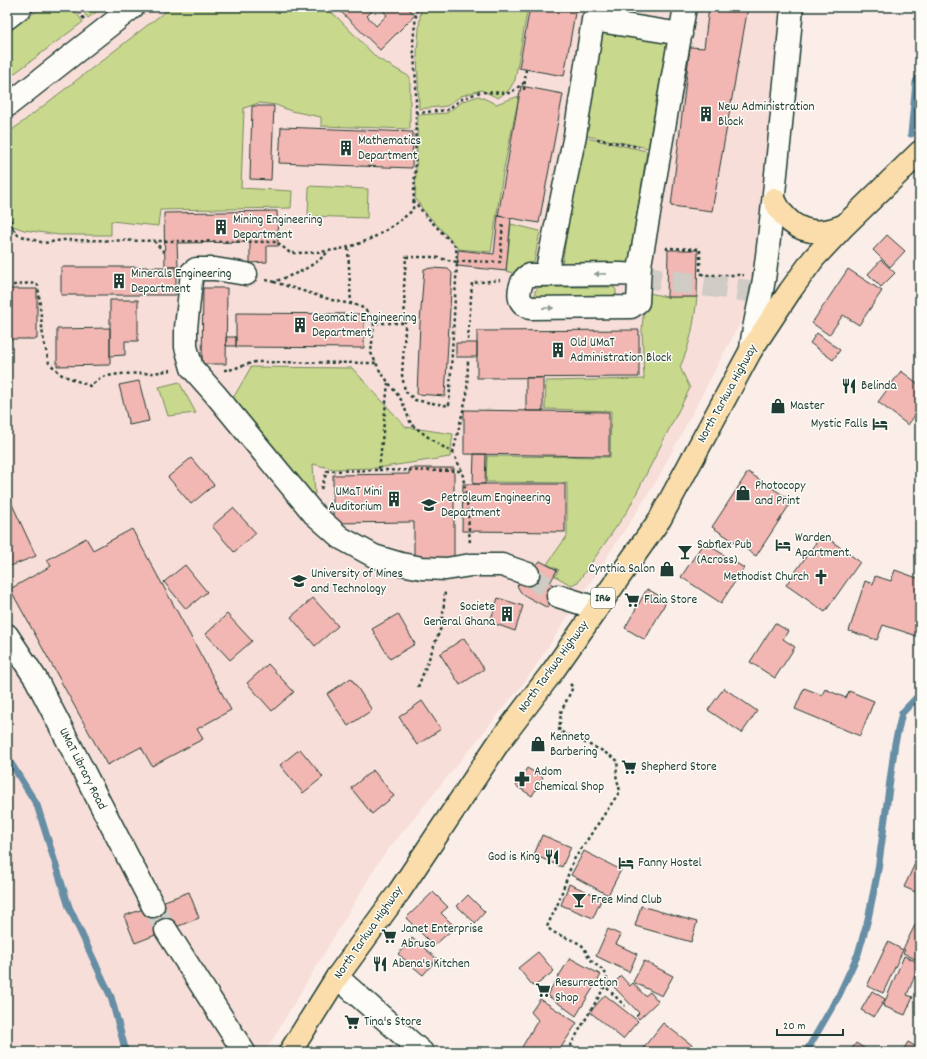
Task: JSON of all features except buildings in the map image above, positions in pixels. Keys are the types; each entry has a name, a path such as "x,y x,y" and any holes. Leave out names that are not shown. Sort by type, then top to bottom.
{"main road":[{"name":"North Tarkwa Highway","path":"290,1052 337,977 399,892 499,742 553,670 660,519 751,350 814,258 845,224 920,152"},
{"path":"774,199 778,209 785,218 803,229 814,232 825,232 845,224"}],"street":[{"path":"7,18 21,7"},
{"path":"7,106 133,7"},
{"path":"639,276 620,274 529,275 524,277 521,284 520,298 523,304 530,308 631,307 638,302 639,276 659,151 685,7"},
{"path":"751,350 765,274 774,199 792,7"},
{"path":"546,274 575,135 593,20 681,34"},
{"path":"246,274 215,269 196,269 192,272 190,277 186,328 186,347 188,358 192,368 314,514 341,538 374,556 400,564 422,568 446,569 471,565 502,565 528,574"},
{"path":"558,596 596,608"},
{"name":"UMaT Library Road","path":"7,635 36,679 153,906"},
{"path":"166,930 244,1052"},
{"path":"337,977 422,1052"}],"path":[{"path":"7,208 13,229 18,236 44,243 63,240 277,242 290,253 317,253 348,248 378,236 412,210 416,172 416,83 413,42 417,7"},
{"path":"524,90 526,69"},
{"path":"416,113 447,110 462,99 480,92 510,93 525,82"},
{"path":"575,135 659,151"},
{"path":"412,199 456,247 457,262 449,406 415,400 405,391 402,375 405,323 404,287 406,257 434,257 457,262 500,262 503,222"},
{"path":"7,230 13,229"},
{"path":"154,241 165,253"},
{"path":"348,248 351,304"},
{"path":"666,254 667,248 700,249 700,273 704,276 765,274"},
{"path":"274,282 302,271 318,261 328,252"},
{"path":"246,274 332,300 360,306 369,313 374,323 371,353 380,371 402,401 412,424 432,440 453,453 462,471 466,500 471,565"},
{"path":"468,340 472,283"},
{"path":"374,323 405,323"},
{"path":"453,453 467,394 468,361"},
{"path":"379,470 388,382"},
{"path":"314,514 327,471 462,471"},
{"path":"418,686 442,625 446,569"},
{"path":"568,1052 608,979 606,973 589,957 586,949 580,944 552,932 548,927 573,861 620,791 616,775 618,762 601,750 559,731 561,712 573,686"},
{"path":"605,986 626,1006"}],"shaded area":[{"name":"University of Mines and Technology","path":"7,7 782,7 759,287 655,484 527,679 380,860 265,1052 7,1052"}],"green space":[{"path":"42,7 72,7 83,22 7,79 7,33"},
{"path":"80,7 103,7 88,18"},
{"path":"171,7 322,7 335,15 377,58 410,77 410,129 321,126 321,117 291,111 276,105 259,103 244,108 241,188 292,191 291,208 160,210 158,226 111,221 111,235 59,235 24,230 7,224 7,134"},
{"path":"421,7 528,7 515,80 509,90 498,98 481,90 461,96 447,106 419,109 417,52"},
{"path":"601,30 667,42 648,148 582,135"},
{"path":"479,96 496,104 519,96 503,173 491,252 459,249 424,211 415,198 418,115 447,113 463,101"},
{"path":"582,137 647,151 628,269 560,277"},
{"path":"309,186 368,189 367,218 308,216"},
{"path":"511,224 540,231 533,268 520,275 506,271"},
{"path":"539,287 614,287 616,290 616,298 535,297 535,291"},
{"path":"645,292 667,297 697,297 692,333 680,367 690,388 628,510 578,582 571,585 555,576 559,570 547,564 567,536 567,483 486,482 487,456 610,457 611,411 545,409 546,381 644,379 642,329"},
{"path":"251,367 352,368 406,427 453,434 450,457 377,468 333,469 313,464 315,494 297,498 232,400"},
{"path":"179,382 196,413 168,416 159,387"}],"waterway":[{"path":"911,134 916,82 920,75"},
{"path":"806,1052 839,995 858,954 868,919 878,870 895,743 902,713 920,694"},
{"path":"7,757 37,805 69,907 111,997 126,1052"}],"tunnel":[{"path":"639,275 669,281 762,293"},
{"path":"528,574 558,596"},
{"path":"153,906 166,930"}],"place":[{"name":"New Administration Block","path":"706,114"},
{"name":"Mathematics Department","path":"346,148"},
{"name":"Mining Engineering Department","path":"221,227"},
{"name":"Minerals Engineering Department","path":"119,281"},
{"name":"Geomatic Engineering Department","path":"300,325"},
{"name":"Old UMaT Administration Block","path":"558,350"},
{"name":"Belinda","path":"849,386"},
{"name":"Master","path":"778,406"},
{"name":"Mystic Falls","path":"880,424"},
{"name":"Photocopy and Print","path":"743,493"},
{"name":"UMaT Mini Auditorium","path":"394,499"},
{"name":"Petroleum Engineering Department","path":"429,505"},
{"name":"Warden Apartment.","path":"783,545"},
{"name":"Sabflex Pub (Across)","path":"685,552"},
{"name":"Cynthia Salon","path":"667,569"},
{"name":"Methodist Church","path":"821,577"},
{"name":"University of Mines and Technology","path":"299,581"},
{"name":"Flaia Store","path":"632,600"},
{"name":"Societe General Ghana","path":"507,614"},
{"name":"Kenneto Barbering","path":"538,744"},
{"name":"Shepherd Store","path":"629,767"},
{"name":"Adom Chemical Shop","path":"522,779"},
{"name":"God is King","path":"552,857"},
{"name":"Fanny Hostel","path":"626,863"},
{"name":"Free Mind Club","path":"579,900"},
{"name":"Janet Enterprise Abruso","path":"389,936"},
{"name":"Abena's Kitchen","path":"380,964"},
{"name":"Resurrection Shop","path":"543,990"},
{"name":"Tina's Store","path":"352,1022"}]}
